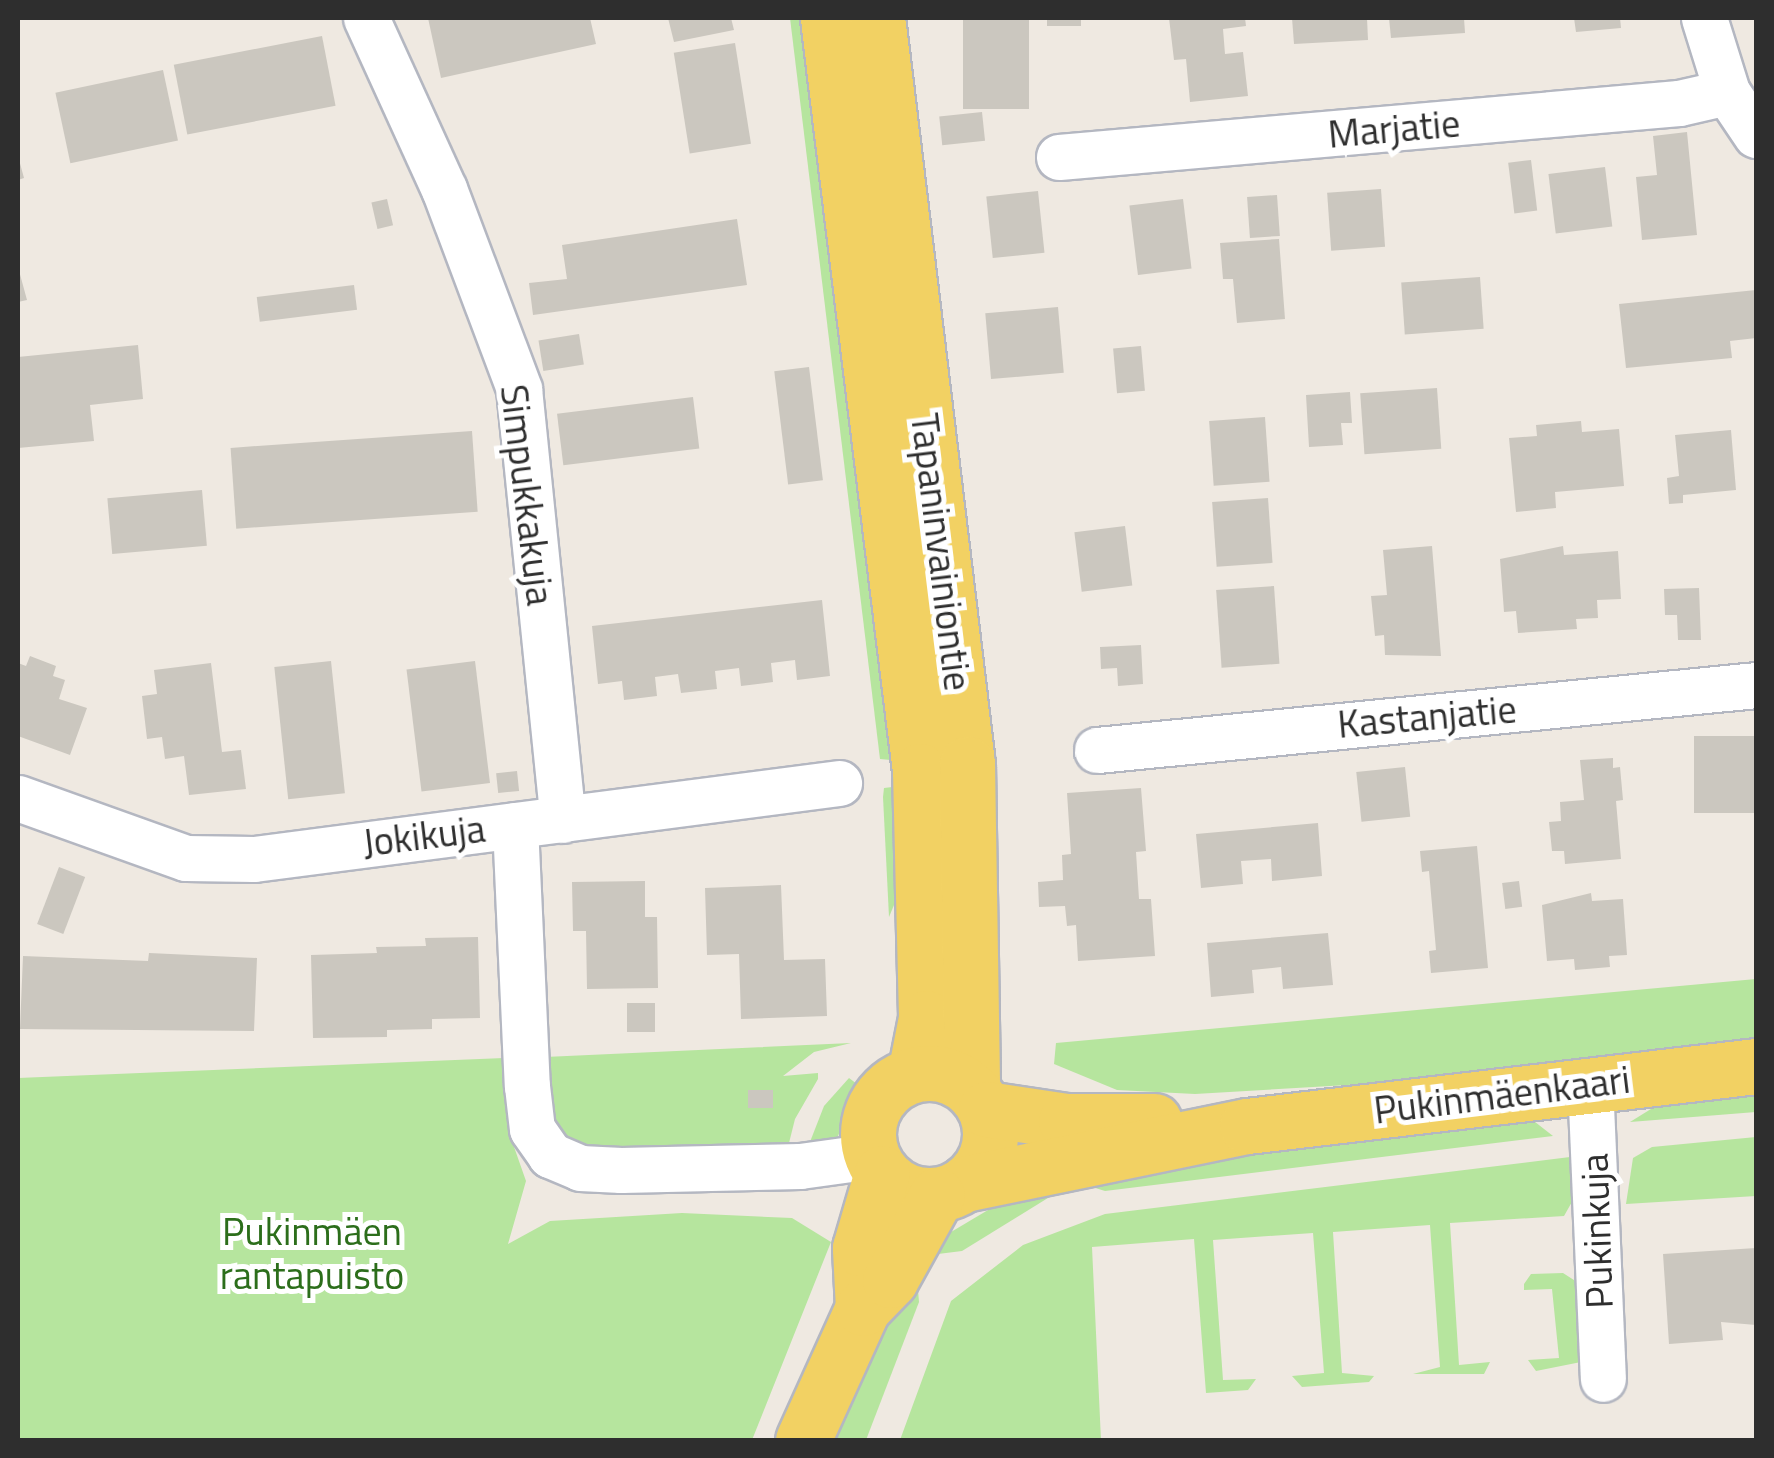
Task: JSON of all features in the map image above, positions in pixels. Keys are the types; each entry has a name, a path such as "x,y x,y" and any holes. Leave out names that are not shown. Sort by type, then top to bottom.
{"main road":[{"name":"Tapaninvainiontie","path":"828,18 920,770 926,1018 914,1074"},
{"name":"Tapaninvainiontie","path":"877,18 967,764 979,1099"},
{"name":"Pukinmäenkaari","path":"877,1164 900,1188 951,1190 1247,1126 1756,1066"},
{"name":"Pukinmäenkaari","path":"914,1074 938,1073 979,1099 1066,1121 1247,1126"},
{"path":"862,1308 860,1248 877,1164 873,1108 894,1084 914,1074"},
{"path":"802,1440 862,1308 890,1280 951,1190 989,1150 979,1099"}],"street":[{"name":"Simpukkakuja","path":"366,18 444,188 519,389 563,820"},
{"path":"1704,18 1726,92 1756,136"},
{"name":"Marjatie","path":"1059,157 1678,103 1726,92"},
{"name":"Kastanjatie","path":"1097,750 1756,686"},
{"name":"Jokikuja","path":"18,798 186,858 254,858 839,782"},
{"path":"515,824 527,1086 532,1129 550,1155 580,1168 621,1170 877,1164"},
{"name":"Pukinkuja","path":"1590,1083 1602,1379"}],"green space":[{"path":"790,18 815,18 901,761 880,759"},
{"path":"901,786 907,874 889,917 883,797 884,788"},
{"path":"1756,979 1756,1041 1382,1083 1195,1094 1117,1090 1054,1064 1056,1043"},
{"path":"851,1043 814,1052 783,1076 818,1073 795,1119 788,1147 583,1152 553,1131 545,1057","holes":["748,1090 773,1090 773,1108 748,1107"]},
{"name":"Pukinmäen rantapuisto","path":"504,1058 513,1144 526,1181 508,1244 550,1221 682,1213 792,1218 831,1242 752,1440 18,1440 18,1078"},
{"path":"849,1078 857,1084 837,1139 808,1147 824,1106"},
{"path":"1756,1091 1756,1112 1630,1122 1659,1104"},
{"path":"1530,1118 1553,1136 1105,1191 1089,1186 1195,1158"},
{"path":"1756,1137 1756,1196 1626,1204 1633,1158 1652,1147"},
{"path":"1570,1157 1577,1193 1564,1216 1450,1223 1459,1365 1490,1362 1484,1374 1413,1374 1440,1367 1430,1225 1333,1232 1342,1373 1374,1376 1369,1382 1302,1387 1292,1376 1324,1373 1313,1233 1213,1240 1223,1380 1256,1379 1248,1390 1206,1393 1194,1239 1092,1247 1101,1440 900,1440 951,1301 1023,1245 1105,1214"},
{"path":"1056,1193 962,1251 930,1255 951,1232 1015,1194"},
{"path":"1563,1273 1577,1282 1581,1362 1536,1371 1528,1360 1559,1358 1552,1289 1524,1290 1524,1284 1531,1274"},
{"path":"902,1283 918,1290 919,1302 866,1440 826,1440"}],"building":[{"path":"428,18 590,18 596,44 441,78"},
{"path":"668,18 731,18 734,30 674,42"},
{"path":"963,18 1029,18 1029,109 963,109"},
{"path":"1047,18 1081,18 1081,26 1047,26"},
{"path":"1169,18 1245,18 1246,26 1223,29 1225,54 1243,52 1248,96 1190,102 1186,59 1174,60"},
{"path":"1292,18 1367,18 1368,40 1294,44"},
{"path":"1389,18 1464,18 1465,33 1391,38"},
{"path":"1574,18 1620,18 1621,28 1576,32"},
{"path":"322,36 336,106 187,135 174,65"},
{"path":"735,43 751,144 690,153 674,53"},
{"path":"163,70 178,140 70,163 55,93"},
{"path":"982,112 985,141 942,145 939,116"},
{"path":"1687,132 1697,235 1642,240 1636,177 1657,175 1653,136"},
{"path":"18,156 24,178 18,180"},
{"path":"1531,160 1537,211 1514,213 1508,163"},
{"path":"1605,167 1612,227 1556,233 1548,174"},
{"path":"1381,189 1385,247 1331,251 1327,193"},
{"path":"1038,191 1044,253 993,258 986,196"},
{"path":"1277,195 1280,236 1250,238 1247,197"},
{"path":"387,199 393,225 377,229 371,203"},
{"path":"1183,199 1192,268 1138,275 1129,206"},
{"path":"737,219 747,285 533,315 529,283 567,279 562,245"},
{"path":"1279,239 1285,319 1237,323 1233,279 1223,279 1220,243"},
{"path":"18,267 27,300 18,302"},
{"path":"1480,277 1484,329 1405,334 1401,283"},
{"path":"354,285 357,310 260,322 257,297"},
{"path":"1756,290 1756,338 1730,341 1732,358 1626,368 1619,304"},
{"path":"1058,307 1064,373 991,379 985,313"},
{"path":"579,334 584,365 543,371 539,340"},
{"path":"138,345 143,399 90,405 94,441 18,448 18,357"},
{"path":"1141,346 1145,391 1117,393 1113,348"},
{"path":"809,367 823,480 788,484 774,371"},
{"path":"1437,388 1441,449 1364,454 1360,393"},
{"path":"1350,392 1352,423 1341,423 1343,445 1309,447 1306,395"},
{"path":"693,397 699,449 563,465 557,414"},
{"path":"1265,417 1270,482 1214,486 1209,421"},
{"path":"1581,421 1582,432 1619,429 1624,486 1555,492 1556,508 1516,512 1509,438 1537,436 1536,425"},
{"path":"1731,430 1736,490 1683,495 1683,503 1669,504 1667,478 1679,476 1675,435"},
{"path":"472,431 478,512 236,529 231,448"},
{"path":"202,490 207,546 112,554 107,498"},
{"path":"1268,498 1273,563 1217,567 1212,502"},
{"path":"1125,526 1132,586 1082,592 1074,532"},
{"path":"1432,546 1441,656 1385,655 1384,635 1375,636 1371,596 1387,595 1383,550"},
{"path":"1563,546 1564,555 1618,551 1621,599 1597,600 1598,618 1576,619 1577,629 1518,633 1516,611 1504,612 1500,559"},
{"path":"1274,586 1279,664 1222,668 1216,590"},
{"path":"1699,588 1701,640 1678,640 1677,615 1665,615 1664,589"},
{"path":"822,600 830,676 797,680 795,660 771,663 773,682 741,686 739,668 715,671 717,689 681,693 678,674 655,677 657,696 624,700 622,681 598,684 592,626"},
{"path":"1141,645 1143,684 1118,686 1117,668 1101,669 1100,647"},
{"path":"30,656 56,666 53,676 65,680 59,699 87,708 70,755 18,736 18,663 26,666"},
{"path":"331,661 345,793 288,799 274,667"},
{"path":"475,661 490,783 422,791 407,669"},
{"path":"211,663 222,752 241,750 246,789 189,795 184,756 165,759 162,737 147,739 142,696 157,694 154,670"},
{"path":"1694,736 1756,736 1756,813 1694,813"},
{"path":"1613,758 1613,768 1620,767 1623,800 1616,801 1621,859 1565,864 1564,851 1552,851 1549,822 1561,821 1560,802 1584,800 1580,760"},
{"path":"1405,767 1410,817 1361,822 1356,772"},
{"path":"517,771 519,791 498,793 496,773"},
{"path":"1141,788 1146,851 1136,852 1139,899 1151,899 1155,956 1078,961 1076,925 1067,926 1065,906 1039,907 1038,882 1063,880 1062,855 1071,854 1067,793"},
{"path":"1318,823 1322,876 1272,881 1271,859 1241,861 1243,884 1201,888 1196,834"},
{"path":"1477,846 1488,968 1431,973 1429,951 1436,950 1429,871 1422,872 1420,851"},
{"path":"59,867 85,877 63,934 37,924"},
{"path":"645,881 645,917 657,917 658,988 587,989 586,931 573,931 572,882"},
{"path":"1519,881 1522,907 1505,909 1502,883"},
{"path":"781,885 784,960 825,959 827,1016 741,1019 739,954 707,955 705,888"},
{"path":"1591,893 1592,901 1623,899 1627,955 1609,956 1610,967 1575,970 1574,959 1547,961 1542,905"},
{"path":"1328,933 1333,985 1283,989 1281,967 1252,970 1254,993 1211,997 1207,943"},
{"path":"478,937 480,1018 432,1019 432,1029 387,1030 387,1037 313,1038 311,955 377,953 376,947 426,946 425,938"},
{"path":"149,953 257,958 254,1031 20,1029 23,956 148,961"},
{"path":"627,1003 655,1003 655,1032 627,1032"},
{"path":"748,1090 773,1090 773,1108 748,1108"},
{"path":"1756,1248 1756,1325 1721,1322 1723,1340 1669,1344 1663,1254"}]}
